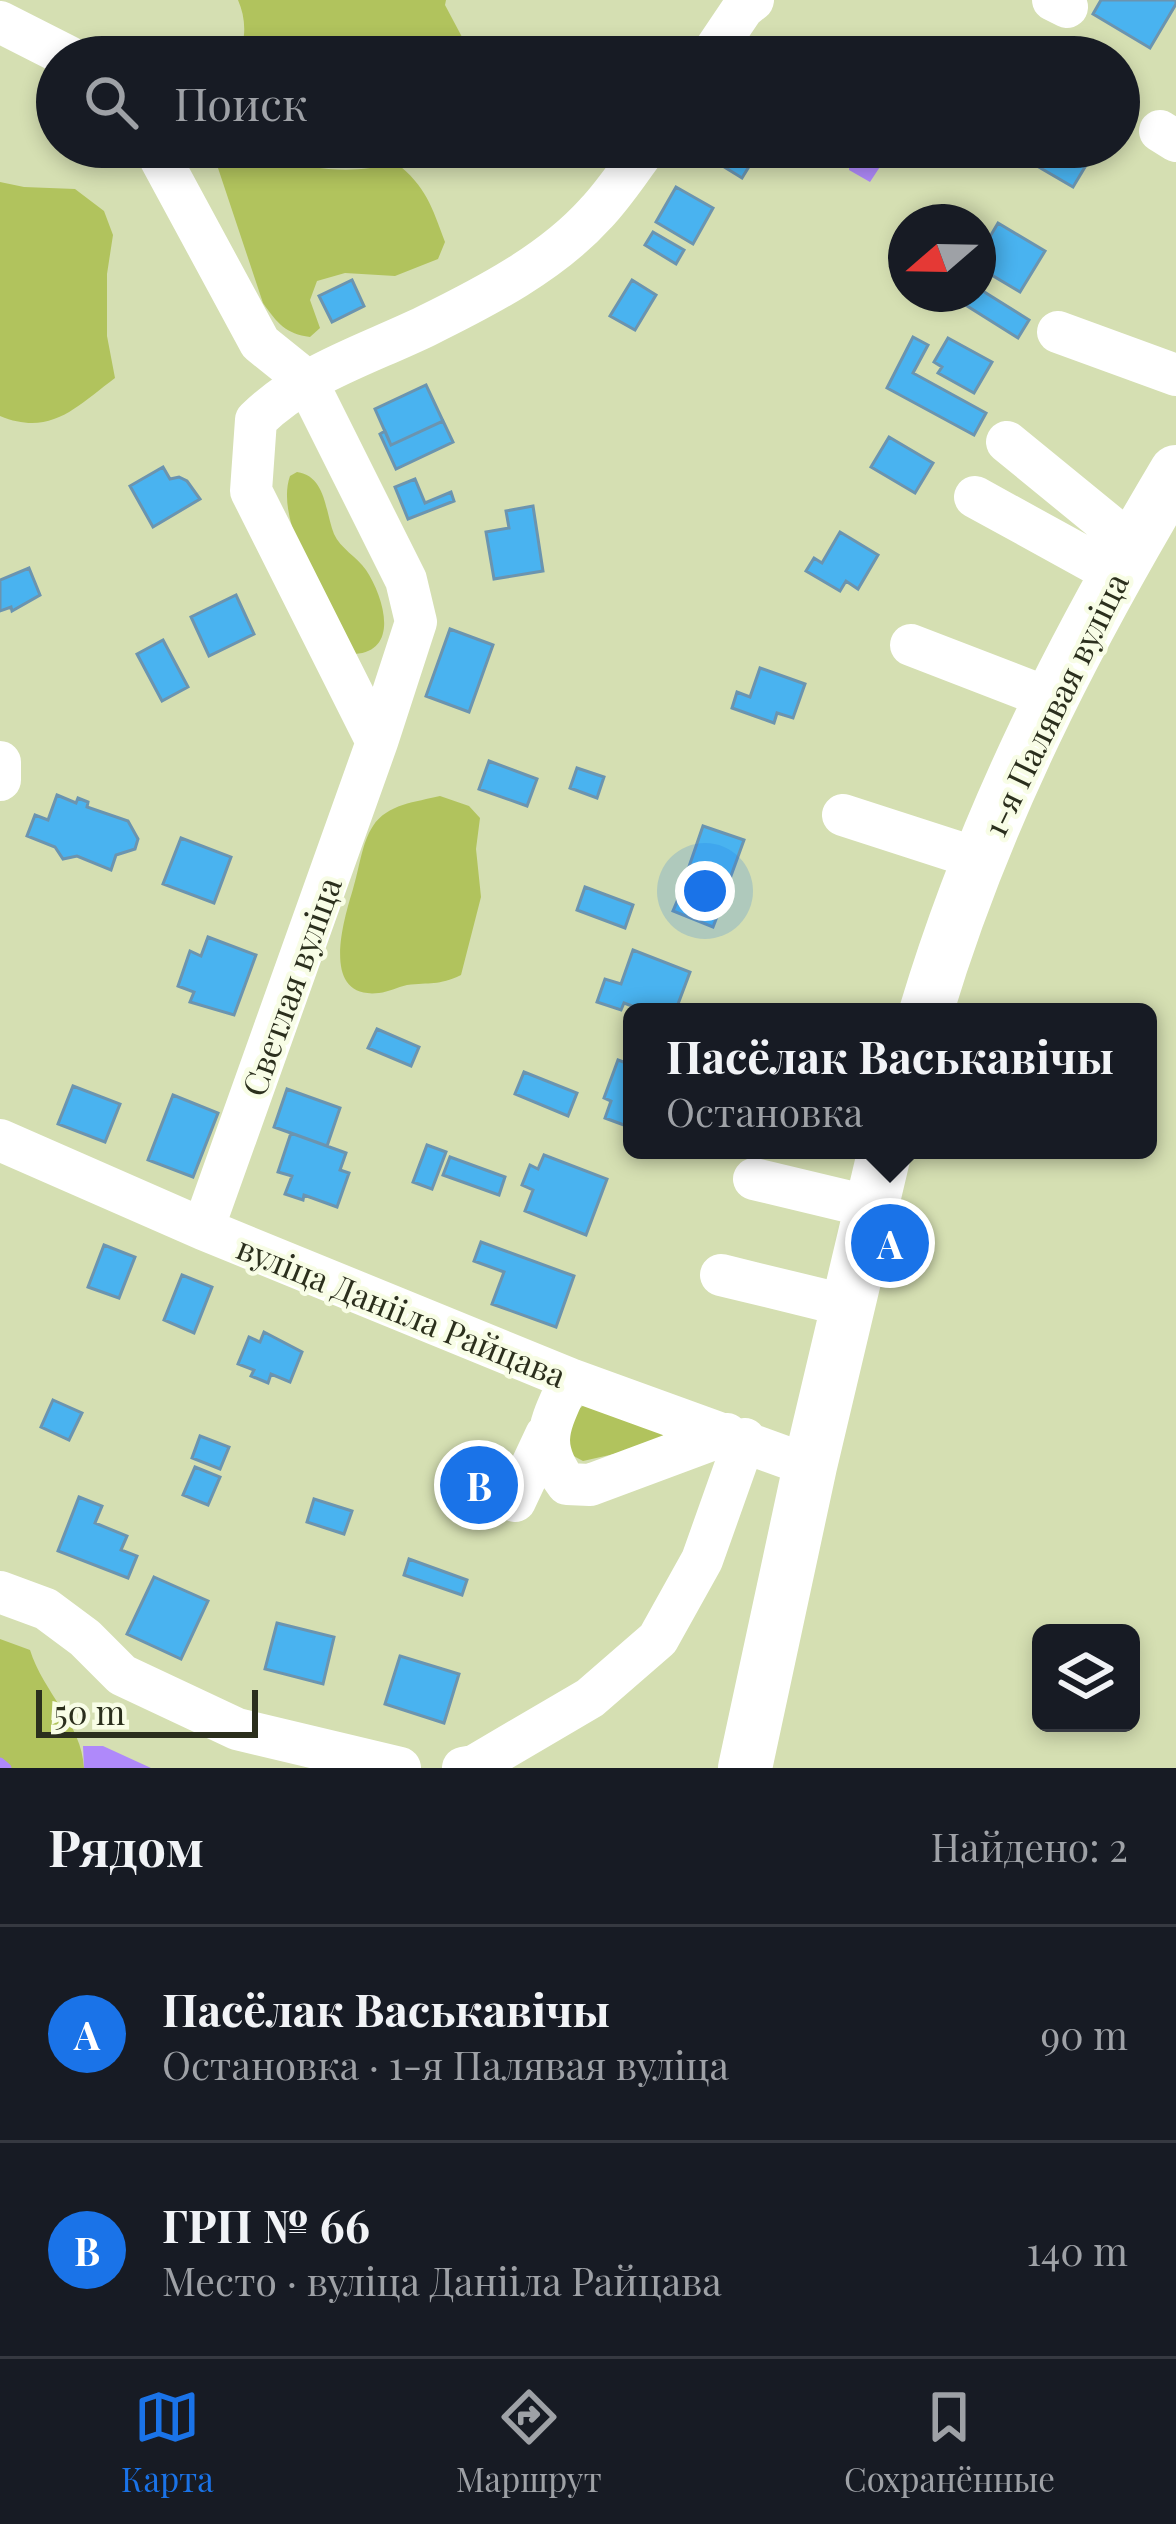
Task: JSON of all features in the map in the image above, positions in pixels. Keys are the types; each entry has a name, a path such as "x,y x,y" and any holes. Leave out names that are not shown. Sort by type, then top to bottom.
{"main road":[{"name":"1-я Палявая вуліца","path":"929,1003 1005,790 1124,559 1176,472"},
{"path":"745,1768 883,1159"}],"street":[{"path":"724,36 753,0"},
{"path":"0,22 36,40"},
{"path":"165,168 260,343 307,380"},
{"path":"377,742 251,491 256,420 281,395 307,380 428,325 543,261 595,214 631,168"},
{"path":"1058,332 1176,375"},
{"name":"Светлая вуліца","path":"203,1229 416,622 406,580 307,380"},
{"path":"1007,442 1124,559"},
{"path":"975,497 1124,559"},
{"path":"911,645 1051,700"},
{"path":"0,762 0,779"},
{"path":"843,814 979,859"},
{"name":"вуліца Данііла Райцава","path":"0,1140 203,1229 570,1378 810,1466"},
{"path":"754,1179 871,1207"},
{"path":"721,1275 848,1306"},
{"path":"515,1501 570,1378"},
{"path":"546,1436 553,1465 567,1484 590,1485 736,1437"},
{"path":"463,1768 590,1698 658,1640 702,1560 736,1437"},
{"path":"0,1592 46,1609 85,1638 122,1675 237,1729 400,1768"}],"green space":[{"path":"238,0 446,0 461,36 243,36"},
{"path":"218,168 401,168 421,189 445,242 438,259 395,276 345,273 317,281 310,300 320,328 310,337 288,330 263,303"},
{"path":"0,182 75,189 104,211 113,235 107,274 107,336 115,378 49,421 18,422 0,416"},
{"path":"297,472 319,487 334,534 366,570 378,594 383,633 369,651 355,654 297,542 287,496 290,476"},
{"path":"440,796 469,806 480,818 476,849 481,897 461,975 383,992 360,992 348,984 340,955 366,840 386,813"},
{"path":"585,1404 662,1429 667,1442 583,1461 568,1453 570,1417"},
{"path":"0,1639 30,1650 77,1737 84,1768 0,1768"}],"shaded area":[{"path":"849,168 879,168 870,182"},
{"path":"83,1746 103,1746 151,1768 84,1768"}],"building":[{"path":"1101,0 1176,0 1150,48 1140,42 1140,36 1130,36 1093,14"},
{"path":"726,168 748,168 742,178"},
{"path":"1040,168 1084,168 1073,187"},
{"path":"676,187 713,208 693,244 656,222"},
{"path":"998,223 1045,251 1020,292 996,278"},
{"path":"653,232 684,250 676,264 645,245"},
{"path":"352,280 364,306 332,322 319,296"},
{"path":"632,280 656,295 635,330 610,316"},
{"path":"996,299 1029,320 1018,338 977,312 996,312"},
{"path":"913,337 928,345 913,373 986,413 974,435 887,388"},
{"path":"948,338 992,362 974,393 938,373 942,367 934,362"},
{"path":"426,385 443,421 391,445 375,409"},
{"path":"443,421 453,442 396,469 380,434 385,431 391,445"},
{"path":"889,437 933,463 915,493 871,467"},
{"path":"163,467 170,479 187,481 200,499 153,527 130,486"},
{"path":"415,479 425,503 451,492 454,501 408,519 395,487"},
{"path":"533,506 543,571 494,579 486,532 509,528 506,511"},
{"path":"840,532 878,555 858,589 846,581 840,591 806,571 814,558 822,563"},
{"path":"29,568 40,595 12,611 11,607 0,611 0,580"},
{"path":"236,595 254,634 209,656 191,617"},
{"path":"450,629 493,645 469,712 426,696"},
{"path":"163,640 188,687 162,701 137,654"},
{"path":"760,668 805,684 793,718 777,713 774,723 732,708 737,692 750,697"},
{"path":"489,761 537,779 527,806 479,789"},
{"path":"577,768 604,777 597,798 570,788"},
{"path":"57,795 76,803 78,798 88,802 87,807 128,821 138,839 135,849 116,855 111,870 77,856 63,859 55,847 27,836 35,815 48,820"},
{"path":"703,826 744,840 724,895 684,881"},
{"path":"181,838 231,857 214,903 163,884"},
{"path":"684,885 723,901 713,927 673,911"},
{"path":"585,887 633,905 625,928 577,910"},
{"path":"208,937 256,955 234,1015 190,1002 194,992 178,986 190,951 201,956"},
{"path":"633,950 690,972 678,1003 623,1003 621,1010 597,1002 605,979 621,984"},
{"path":"377,1029 419,1047 411,1066 368,1048"},
{"path":"618,1060 623,1062 623,1125 605,1118 611,1101 604,1098"},
{"path":"524,1072 577,1093 568,1116 515,1094"},
{"path":"73,1086 120,1104 105,1142 58,1124"},
{"path":"287,1089 340,1108 327,1146 274,1127"},
{"path":"173,1095 218,1113 193,1177 148,1160"},
{"path":"291,1133 346,1153 340,1170 349,1173 337,1207 304,1195 303,1200 285,1194 292,1176 278,1172"},
{"path":"427,1145 446,1152 432,1189 413,1182"},
{"path":"544,1155 607,1179 586,1235 525,1211 533,1190 522,1185 530,1165 538,1169"},
{"path":"450,1157 505,1177 499,1195 443,1175"},
{"path":"481,1242 574,1276 556,1327 492,1304 504,1272 474,1261"},
{"path":"104,1245 135,1257 119,1298 88,1287"},
{"path":"182,1275 212,1287 194,1333 164,1320"},
{"path":"264,1332 302,1352 290,1382 271,1374 268,1383 238,1364 249,1337 260,1342"},
{"path":"53,1400 82,1413 69,1440 41,1427"},
{"path":"200,1436 229,1447 220,1469 192,1458"},
{"path":"469,1465 497,1473 488,1505 460,1497"},
{"path":"195,1467 220,1477 208,1505 183,1495"},
{"path":"79,1497 102,1506 95,1523 127,1536 121,1550 137,1556 128,1578 58,1551"},
{"path":"314,1499 352,1511 344,1534 307,1522"},
{"path":"409,1559 467,1580 462,1595 404,1575"},
{"path":"154,1577 208,1601 181,1659 127,1634"},
{"path":"277,1623 334,1637 323,1684 265,1669"},
{"path":"400,1656 459,1674 444,1723 385,1704"}],"waterway":[{"path":"0,1762 7,1768"}],"place":[{"name":"Пасёлак Васькавічы","path":"890,1243"},
{"name":"ГРП № 66","path":"479,1485"}]}
